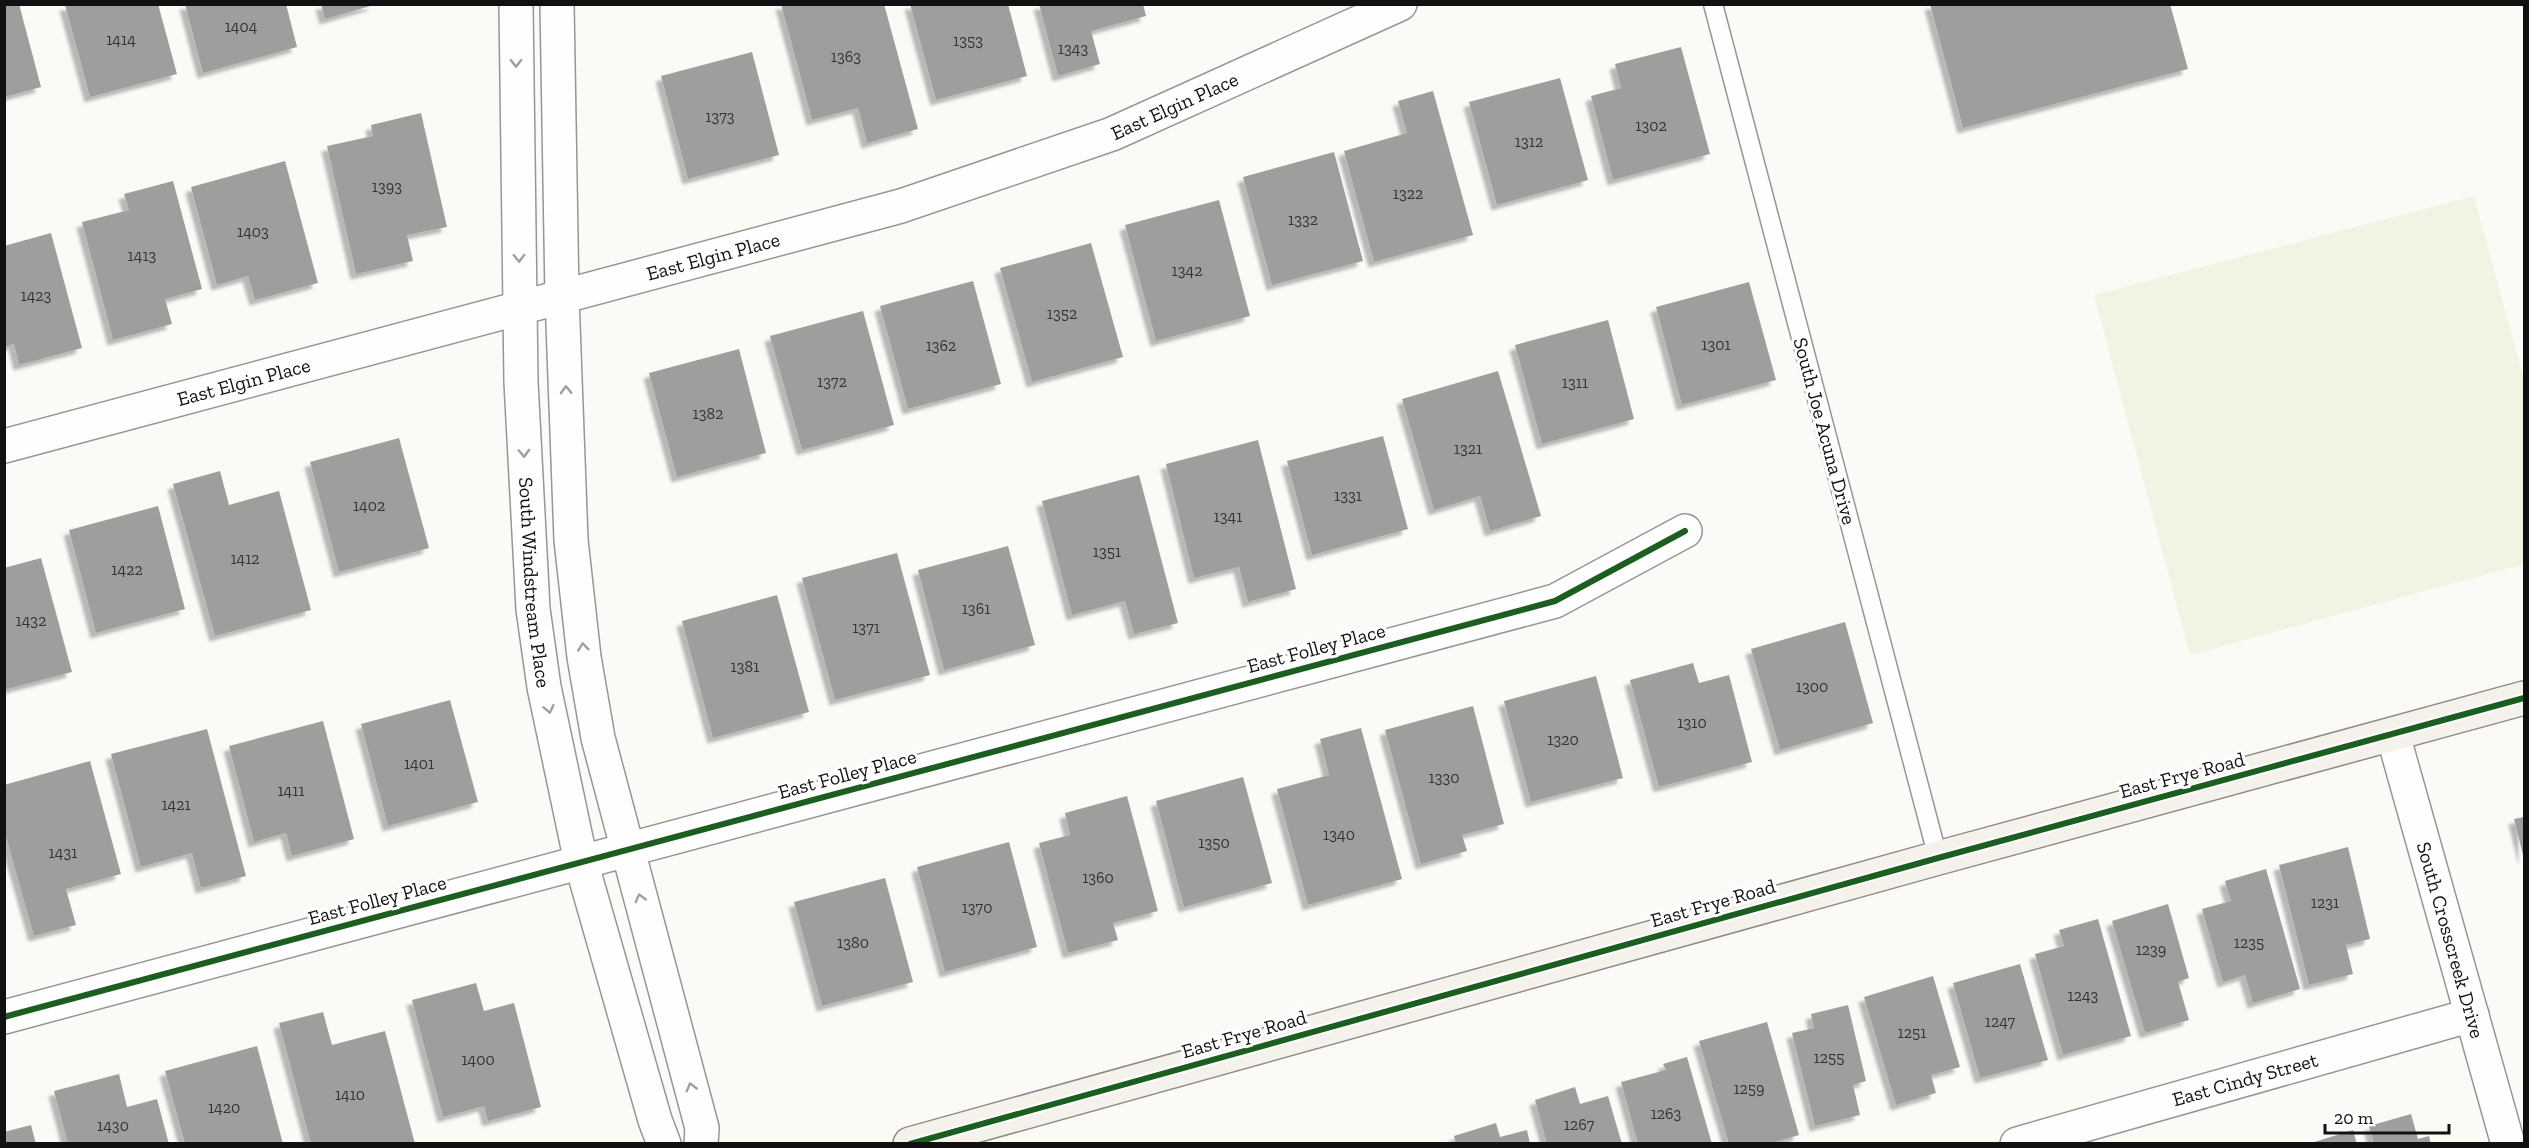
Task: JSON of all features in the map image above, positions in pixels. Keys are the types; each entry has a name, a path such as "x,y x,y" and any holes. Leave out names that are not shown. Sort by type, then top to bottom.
{"street":[{"name":"South Windstream Place","path":"516,4 520,308 526,519 533,609 544,687 581,862 654,1119 664,1143"},
{"name":"South Windstream Place","path":"557,4 562,297 571,540 584,657 598,738 626,850 702,1128 702,1143"},
{"name":"East Elgin Place","path":"4,446 901,206 1112,134 1400,4"},
{"name":"East Folley Place","path":"4,1017 1555,601 1685,531"},
{"name":"East Frye Road","path":"922,1142 1938,858 2524,698"},
{"name":"South Crosscreek Drive","path":"2393,735 2508,1143"},
{"name":"East Cindy Street","path":"2017,1143 2472,1016"}],"lane":[{"name":"South Joe Acuna Drive","path":"1713,4 1938,858"}],"green space":[{"path":"2474,196 2524,380 2524,564 2190,655 2094,295"}],"building":[{"path":"4,4 19,4 41,87 4,97"},
{"path":"158,4 177,74 90,97 65,5"},
{"path":"185,4 286,4 297,47 203,73"},
{"path":"321,4 374,4 374,5 325,19"},
{"path":"781,4 884,4 918,129 867,143 858,108 812,120"},
{"path":"910,4 1008,4 1027,76 936,100"},
{"path":"1039,4 1143,4 1146,16 1091,31 1100,64 1058,76"},
{"path":"1930,4 2170,4 2188,69 1963,128"},
{"path":"1681,47 1710,154 1613,180 1591,96 1621,88 1615,64"},
{"path":"752,52 779,155 688,179 661,76"},
{"path":"1560,78 1588,180 1497,205 1469,102"},
{"path":"1433,91 1473,235 1374,262 1344,151 1407,133 1398,101"},
{"path":"421,113 447,227 407,235 413,261 356,274 327,146 373,136 371,125"},
{"path":"1334,152 1363,261 1272,285 1243,177"},
{"path":"285,161 318,283 255,300 248,276 217,285 191,187"},
{"path":"173,181 202,289 165,299 172,324 113,340 82,222 129,210 124,194"},
{"path":"1219,200 1250,316 1156,341 1125,225"},
{"path":"51,233 82,348 19,365 14,344 4,347 4,246"},
{"path":"1091,243 1123,357 1032,382 1000,268"},
{"path":"973,281 1001,384 908,409 880,306"},
{"path":"1749,282 1776,380 1682,405 1656,307"},
{"path":"863,311 894,425 802,450 770,336"},
{"path":"1608,320 1634,419 1542,444 1515,345"},
{"path":"739,349 766,453 677,477 649,373"},
{"path":"1498,371 1541,516 1490,531 1480,496 1434,510 1402,399"},
{"path":"1383,436 1408,529 1312,555 1287,461"},
{"path":"399,438 429,548 339,572 310,462"},
{"path":"1258,440 1296,589 1248,602 1239,567 1194,578 1166,464"},
{"path":"220,471 229,505 279,491 311,610 215,636 173,484"},
{"path":"1139,475 1178,623 1134,634 1125,601 1072,615 1042,501"},
{"path":"158,506 185,609 96,633 69,530"},
{"path":"1008,546 1035,645 944,670 918,570"},
{"path":"897,553 930,675 835,700 802,578"},
{"path":"41,558 72,672 4,690 4,568"},
{"path":"777,595 809,712 713,738 682,621"},
{"path":"1845,622 1873,723 1780,750 1751,649"},
{"path":"1693,663 1699,683 1729,675 1752,762 1659,787 1630,680"},
{"path":"1596,676 1623,778 1531,802 1504,701"},
{"path":"450,700 478,802 388,826 361,724"},
{"path":"1473,706 1504,824 1462,835 1467,851 1421,864 1385,730"},
{"path":"323,721 354,839 292,856 286,833 254,842 229,746"},
{"path":"1361,728 1402,879 1308,905 1277,789 1329,775 1320,739"},
{"path":"207,729 246,876 201,888 192,853 141,867 111,754"},
{"path":"90,761 121,874 66,889 76,925 34,936 4,830 4,785"},
{"path":"1243,777 1272,883 1184,907 1156,801"},
{"path":"1127,796 1158,911 1113,923 1118,940 1068,953 1039,843 1070,835 1065,813"},
{"path":"2524,817 2524,859 2514,819"},
{"path":"1009,842 1037,947 945,972 917,867"},
{"path":"2348,847 2370,939 2346,945 2353,974 2309,985 2279,865"},
{"path":"2266,869 2300,989 2253,1003 2245,975 2223,982 2202,909 2231,901 2225,881"},
{"path":"885,878 913,982 822,1006 794,902"},
{"path":"2168,904 2189,978 2178,982 2189,1020 2145,1033 2112,921"},
{"path":"2098,919 2131,1036 2063,1055 2035,954 2064,946 2059,930"},
{"path":"2020,964 2048,1060 1980,1078 1953,983"},
{"path":"1933,976 1960,1067 1931,1075 1936,1093 1896,1105 1864,997"},
{"path":"476,983 484,1011 514,1003 541,1107 488,1121 484,1106 443,1117 412,1000"},
{"path":"1848,1005 1866,1081 1853,1085 1860,1115 1815,1126 1792,1033 1814,1028 1811,1014"},
{"path":"323,1012 332,1045 385,1031 415,1144 311,1144 279,1023"},
{"path":"1767,1022 1799,1135 1769,1144 1729,1144 1699,1041"},
{"path":"257,1046 283,1144 185,1144 165,1071"},
{"path":"1687,1057 1712,1144 1638,1144 1621,1082 1666,1070 1663,1064"},
{"path":"119,1074 127,1107 157,1099 169,1144 68,1144 54,1091"},
{"path":"1575,1087 1580,1104 1608,1096 1622,1144 1547,1144 1535,1100"},
{"path":"2411,1114 2418,1139 2429,1136 2431,1144 2374,1144 2369,1126"},
{"path":"1496,1123 1500,1137 1527,1130 1530,1144 1456,1144 1454,1136"},
{"path":"31,1125 36,1144 4,1144 4,1132"},
{"path":"2353,1130 2357,1144 2311,1143"}],"cycle path":[{"path":"4,1017 1555,601 1685,531"},
{"path":"910,1144 1938,858 2524,698"}]}
